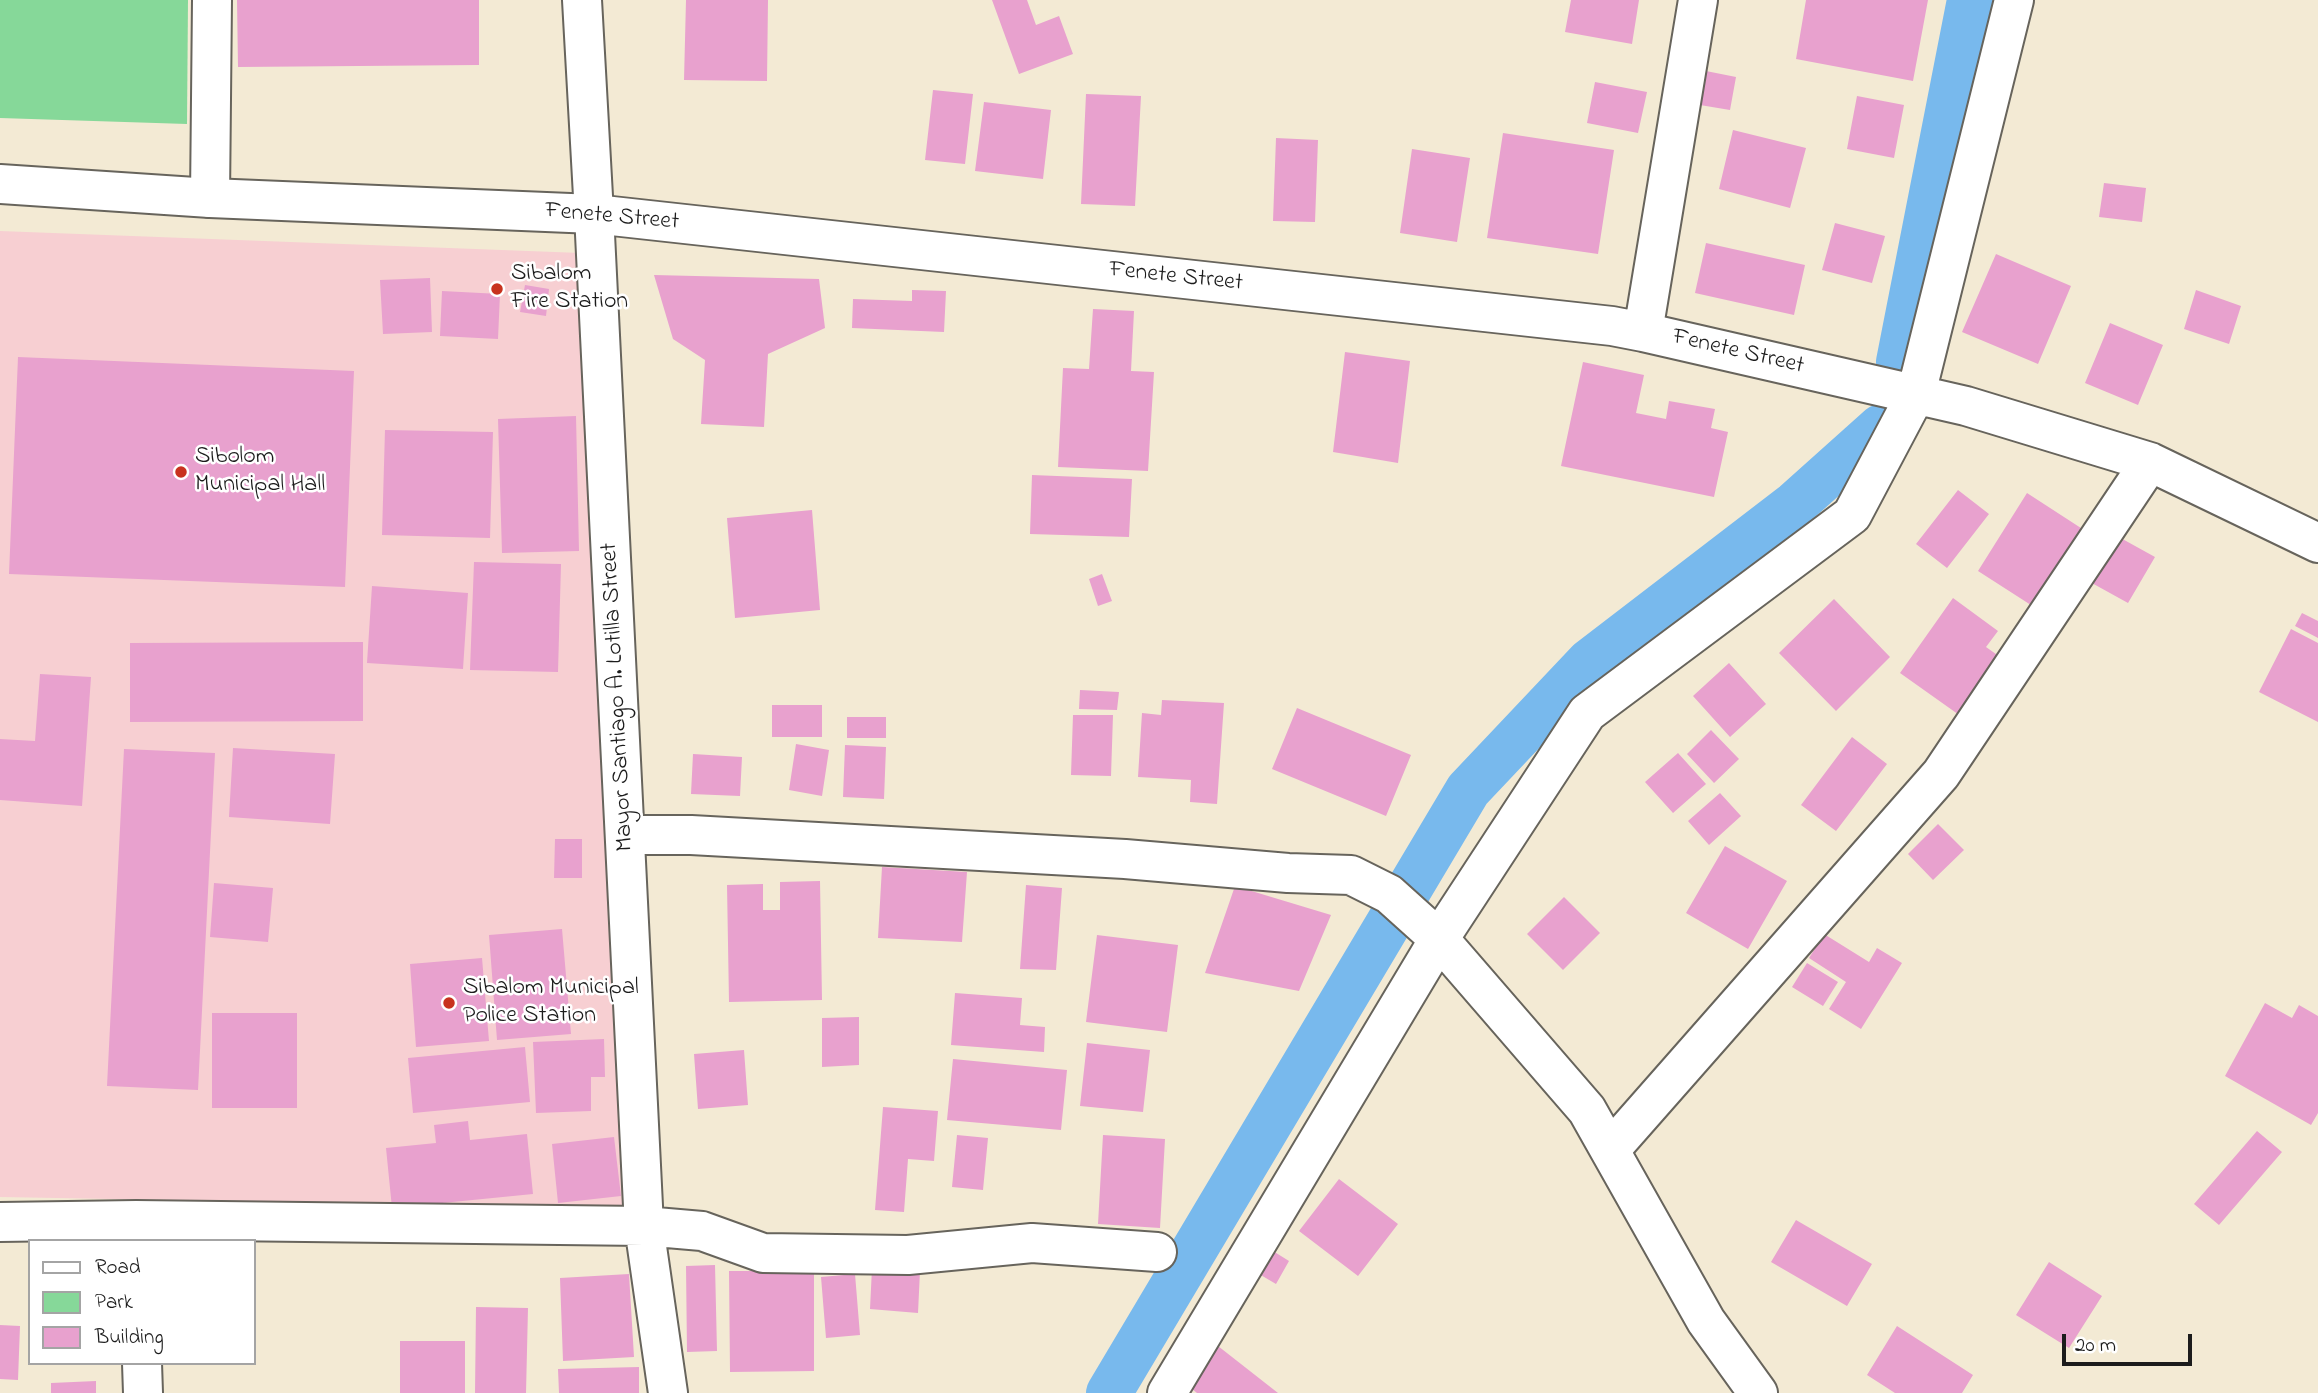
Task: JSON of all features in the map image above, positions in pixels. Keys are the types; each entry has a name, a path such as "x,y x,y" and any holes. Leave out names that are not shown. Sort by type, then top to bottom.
{"street":[{"path":"210,198 212,0"},
{"name":"Mayor Santiago A. Lotilla Street","path":"582,0 645,1226 668,1393"},
{"path":"1643,332 1698,0"},
{"path":"1167,1393 1432,931 1587,713 1852,515 1916,394 2014,0"},
{"name":"Fenete Street","path":"0,184 210,198 593,214 1584,323 1643,332 1966,405 2150,462 2318,543"},
{"path":"1610,1150 1941,774 2150,462"},
{"path":"626,835 691,835 1125,859 1288,873 1351,875 1389,894 1432,931 1587,1110 1706,1321 1758,1393"},
{"path":"0,1222 136,1231 645,1226 702,1231 763,1253 908,1255 1032,1244 1157,1252"},
{"path":"142,1365 143,1393"}],"shaded area":[{"path":"0,231 581,253 624,1208 0,1197"}],"green space":[{"path":"0,0 188,0 187,124 0,118"}],"building":[{"path":"237,0 479,0 479,65 238,67"},
{"path":"686,0 768,0 767,81 684,80"},
{"path":"992,0 1027,0 1036,25 1059,16 1073,54 1019,74"},
{"path":"1571,0 1639,0 1632,44 1565,32"},
{"path":"1806,0 1928,0 1913,81 1796,59"},
{"path":"1706,71 1736,77 1730,110 1700,105"},
{"path":"1595,82 1647,92 1638,133 1587,123"},
{"path":"933,90 973,94 965,164 925,160"},
{"path":"1086,94 1141,96 1135,206 1081,204"},
{"path":"1857,96 1904,105 1894,158 1847,149"},
{"path":"984,102 1051,110 1043,179 975,171"},
{"path":"1733,130 1806,148 1790,208 1719,189"},
{"path":"1503,133 1614,150 1598,254 1487,238"},
{"path":"1276,138 1318,140 1315,222 1273,221"},
{"path":"1412,149 1470,158 1457,242 1400,233"},
{"path":"2104,183 2146,188 2142,222 2099,217"},
{"path":"1835,223 1885,236 1872,283 1822,270"},
{"path":"1706,243 1805,265 1794,315 1695,293"},
{"path":"1996,254 2071,286 2038,364 1962,332"},
{"path":"654,275 819,279 825,328 768,354 764,427 701,424 705,360 673,339"},
{"path":"430,278 432,332 383,334 380,280"},
{"path":"525,285 549,289 546,316 520,312"},
{"path":"912,290 946,291 944,332 852,328 853,299 912,301"},
{"path":"2196,290 2241,306 2229,344 2184,329"},
{"path":"442,291 500,294 498,339 440,336"},
{"path":"1093,309 1134,311 1131,371 1154,372 1148,471 1058,467 1063,368 1089,369"},
{"path":"2110,323 2163,345 2138,405 2085,383"},
{"path":"1345,352 1410,361 1398,463 1333,452"},
{"name":"Sibolom Municipal Hall","path":"18,357 354,371 345,587 9,574"},
{"path":"1583,362 1644,375 1636,413 1666,419 1669,401 1715,409 1711,428 1728,432 1714,497 1561,466"},
{"path":"576,416 579,551 502,553 498,419"},
{"path":"385,430 493,432 490,538 382,535"},
{"path":"1032,475 1132,479 1129,537 1030,534"},
{"path":"1958,490 1989,514 1947,568 1916,544"},
{"path":"2027,493 2084,530 2034,607 1978,571"},
{"path":"812,510 820,610 735,618 727,518"},
{"path":"2117,536 2155,557 2128,603 2090,582"},
{"path":"474,562 561,564 558,672 470,670"},
{"path":"1102,574 1112,601 1098,606 1089,579"},
{"path":"372,586 468,593 463,669 367,663"},
{"path":"1953,598 1998,631 1986,647 2003,659 1962,717 1900,673"},
{"path":"1834,599 1890,657 1836,711 1779,653"},
{"path":"2302,613 2318,621 2318,638 2295,626"},
{"path":"2291,629 2318,643 2318,722 2259,692"},
{"path":"363,642 363,721 130,722 130,643"},
{"path":"1729,663 1766,704 1730,737 1693,696"},
{"path":"40,674 91,677 82,806 0,800 0,739 35,741"},
{"path":"1080,690 1119,692 1117,710 1079,709"},
{"path":"1162,700 1224,703 1217,804 1190,802 1191,780 1138,777 1142,713 1161,715"},
{"path":"772,705 822,705 822,737 772,737"},
{"path":"1297,708 1411,755 1386,816 1272,769"},
{"path":"1073,715 1113,715 1111,776 1071,775"},
{"path":"847,717 886,717 886,738 847,738"},
{"path":"1711,730 1739,759 1714,783 1687,754"},
{"path":"1852,737 1887,764 1836,831 1801,805"},
{"path":"796,744 829,750 822,796 789,790"},
{"path":"845,745 886,747 884,799 843,797"},
{"path":"233,748 335,754 330,824 229,817"},
{"path":"124,749 215,753 198,1090 107,1086"},
{"path":"1678,753 1706,784 1673,813 1645,782"},
{"path":"693,754 742,757 740,796 691,794"},
{"path":"1720,793 1741,816 1709,845 1688,821"},
{"path":"1938,824 1964,850 1933,880 1908,854"},
{"path":"555,839 582,839 582,878 554,878"},
{"path":"1725,846 1787,881 1748,949 1686,913"},
{"path":"882,867 967,872 962,942 878,938"},
{"path":"820,881 822,1000 729,1002 727,885 763,884 763,910 780,910 780,882"},
{"path":"214,883 273,888 268,942 210,937"},
{"path":"1026,885 1062,888 1056,970 1020,969"},
{"path":"1235,886 1331,915 1299,991 1205,973"},
{"path":"1564,897 1600,933 1563,970 1527,934"},
{"path":"562,929 571,1034 497,1040 489,935"},
{"path":"1824,934 1869,962 1877,948 1902,963 1861,1029 1829,1009 1846,982 1809,958"},
{"path":"1097,935 1178,945 1167,1032 1086,1022"},
{"name":"Sibalom Municipal Police Station","path":"482,958 489,1041 416,1047 410,964"},
{"path":"1807,963 1838,982 1823,1006 1792,987"},
{"path":"955,993 1022,998 1020,1025 1045,1027 1044,1052 951,1045"},
{"path":"2265,1003 2292,1018 2299,1005 2318,1016 2318,1113 2311,1125 2225,1076"},
{"path":"212,1013 297,1013 297,1108 212,1108"},
{"path":"859,1017 859,1065 822,1067 822,1018"},
{"path":"604,1039 605,1077 591,1077 591,1111 536,1113 533,1042"},
{"path":"1087,1043 1150,1050 1143,1112 1080,1106"},
{"path":"525,1047 530,1102 413,1113 408,1058"},
{"path":"744,1050 748,1105 698,1109 694,1054"},
{"path":"953,1059 1067,1070 1061,1130 947,1120"},
{"path":"883,1107 938,1111 934,1161 908,1159 904,1212 875,1210"},
{"path":"468,1121 470,1140 527,1134 533,1194 392,1208 386,1148 436,1143 434,1125"},
{"path":"2257,1131 2282,1152 2219,1225 2194,1204"},
{"path":"957,1135 988,1138 983,1190 952,1187"},
{"path":"1103,1135 1165,1139 1160,1228 1098,1224"},
{"path":"614,1137 621,1196 558,1203 552,1144"},
{"path":"1339,1179 1398,1224 1358,1276 1299,1231"},
{"path":"1796,1220 1872,1264 1847,1306 1771,1262"},
{"path":"1273,1251 1289,1261 1276,1284 1259,1274"},
{"path":"2049,1262 2102,1296 2069,1348 2016,1315"},
{"path":"715,1265 717,1351 687,1352 686,1266"},
{"path":"872,1268 920,1271 918,1313 870,1309"},
{"path":"729,1271 814,1271 814,1371 730,1372"},
{"path":"629,1274 634,1357 563,1361 560,1278"},
{"path":"855,1274 860,1335 826,1338 821,1277"},
{"path":"476,1307 528,1308 526,1393 475,1393"},
{"path":"0,1325 20,1326 18,1380 0,1379"},
{"path":"1897,1326 1973,1375 1962,1393 1895,1393 1867,1375"},
{"path":"400,1341 465,1341 465,1393 400,1393"},
{"path":"1218,1346 1278,1393 1197,1393 1187,1385"},
{"path":"639,1367 639,1393 559,1393 558,1369"},
{"path":"96,1381 96,1393 51,1393 51,1383"}],"waterway":[{"path":"1899,362 1970,0"},
{"path":"1109,1393 1468,790 1589,662 1795,504 1881,427"}],"place":[{"name":"Sibalom Fire Station","path":"497,289"},
{"name":"Sibolom Municipal Hall","path":"181,472"},
{"name":"Sibalom Municipal Police Station","path":"449,1003"}]}
